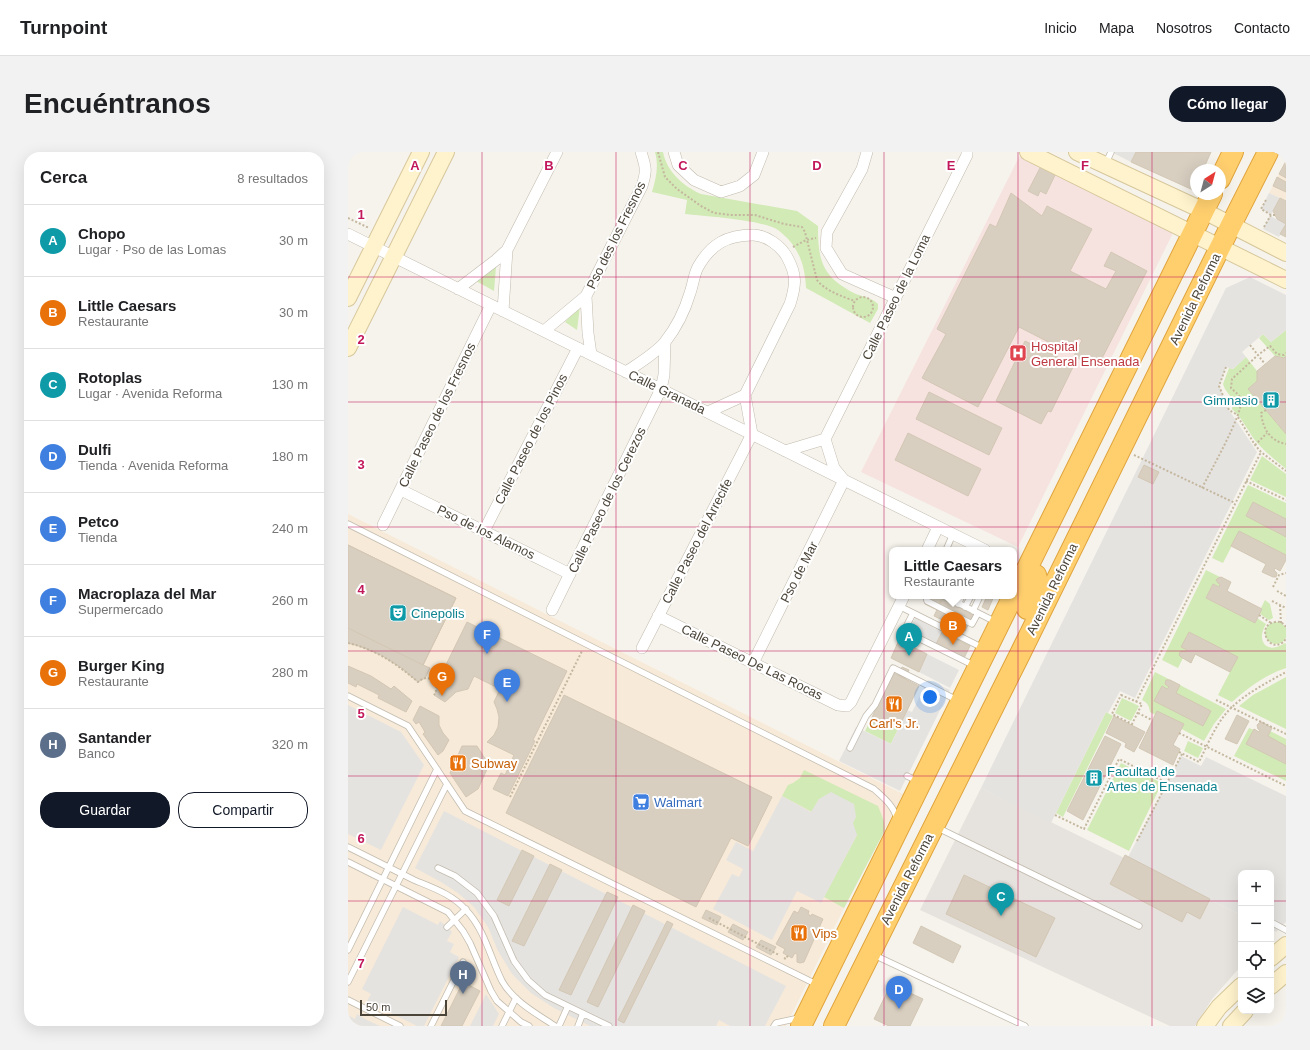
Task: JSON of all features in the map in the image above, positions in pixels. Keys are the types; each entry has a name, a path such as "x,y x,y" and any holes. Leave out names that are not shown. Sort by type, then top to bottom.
{"highway":[{"path":"1226,167 1233,152"},
{"name":"Avenida Reforma","path":"834,1026 1268,152"},
{"path":"1017,581 1020,567 1208,203"},
{"path":"1020,567 1036,575 1039,586 1018,628 1021,651"},
{"path":"803,1021 891,843 914,780 961,702 1012,599"}],"main road":[{"path":"348,298 421,152"},
{"path":"348,348 446,152"},
{"path":"1077,152 1108,158 1208,203 1231,225 1286,253"},
{"path":"1031,153 1286,280"},
{"path":"1274,955 1286,944"},
{"path":"1274,983 1286,973"},
{"path":"1205,1026 1219,1007 1238,989"},
{"path":"1231,1026 1242,1014"}],"street":[{"path":"458,289 507,250 557,152"},
{"name":"Pso des los Fresnos","path":"586,296 642,186 646,172 641,152"},
{"path":"674,152 678,165 694,180 721,192 740,186 754,175 763,152"},
{"path":"867,152 862,168 826,232 826,248 842,274 896,298"},
{"name":"Calle Paseo de la Loma","path":"825,439 968,153"},
{"name":"Calle Granada","path":"348,234 953,534 975,547"},
{"path":"626,372 649,356 665,342 685,307 698,267 711,250 722,241 738,236 756,235 772,240 785,252 793,268 795,279 794,290 790,304 745,395 752,434"},
{"path":"503,311 507,250"},
{"path":"544,331 586,296"},
{"path":"586,296 591,354"},
{"name":"Calle Paseo de los Fresnos","path":"383,526 491,305"},
{"path":"661,389 664,375 665,342"},
{"name":"Calle Paseo de los Pinos","path":"484,531 578,348"},
{"name":"Calle Paseo de los Cerezos","path":"552,610 661,389"},
{"path":"708,412 745,395"},
{"name":"Calle Paseo del Arrecife","path":"642,648 752,434"},
{"path":"785,451 825,439 834,468 844,480"},
{"name":"Pso de Mar","path":"753,663 844,480"},
{"name":"Pso de los Alamos","path":"401,490 570,574"},
{"path":"928,547 938,527"},
{"name":"Calle Paseo De Las Rocas","path":"658,616 838,705 847,706 851,702 901,601"}],"lane":[{"path":"348,524 874,790 890,804 896,814 898,824 891,843"},
{"path":"947,547 953,534"},
{"path":"927,599 927,601 972,624 958,603"},
{"path":"958,603 968,599"},
{"path":"958,603 971,599"},
{"path":"901,601 913,613 982,659"},
{"path":"958,603 1000,624"},
{"path":"913,613 904,631 982,659"},
{"path":"850,748 866,716 875,705 893,668 961,702"},
{"path":"348,696 408,726 465,811 820,986"},
{"path":"348,950 437,770"},
{"path":"348,982 447,784"},
{"path":"934,826 1139,926"},
{"path":"348,847 446,894 466,910 475,920 482,933 502,981 516,998 555,1026"},
{"path":"348,862 448,912 463,931 470,943 491,991 497,1001 509,1012 529,1026"},
{"path":"438,868 455,876 477,893 494,916 514,961 528,980 545,995 609,1026"},
{"path":"447,927 466,910"},
{"path":"1274,924 1286,930"},
{"path":"870,953 1025,1026"},
{"path":"431,1026 463,962"},
{"path":"502,1026 516,998"},
{"path":"348,1000 400,1026"},
{"path":"559,1026 568,1006"},
{"path":"578,1026 583,1013"},
{"path":"774,1026 776,1023 803,1021"}],"path":[{"path":"1266,200 1261,209 1271,215 1275,215"},
{"path":"1267,231 1263,229 1271,215"},
{"path":"348,218 369,228 372,222"},
{"path":"785,252 806,240 827,236"},
{"path":"861,298 869,300 872,306 870,313 864,317 856,315 853,308 855,301 861,298"},
{"path":"1250,345 1265,364"},
{"path":"1202,488 1238,416 1241,403 1240,398 1231,388 1232,379 1270,346 1276,354 1286,353"},
{"path":"1226,367 1219,386 1229,410 1238,416 1255,445 1261,452 1286,471"},
{"path":"1266,410 1261,413 1262,424 1267,433 1276,440 1286,444"},
{"path":"1255,445 1267,433"},
{"path":"1121,449 1235,503"},
{"path":"1136,702 1261,452"},
{"path":"1246,481 1286,500"},
{"path":"1273,587 1279,575 1286,573"},
{"path":"1276,591 1286,596"},
{"path":"1272,601 1286,608"},
{"path":"1280,605 1281,623"},
{"path":"1259,615 1270,623 1281,623 1286,627"},
{"path":"1270,623 1265,632 1268,641 1278,645 1286,641"},
{"path":"348,643 381,655 400,667 418,682 425,678 434,680 437,687 434,695"},
{"path":"510,797 586,644"},
{"path":"1179,752 1199,762 1212,735 1231,707 1286,672"},
{"path":"1122,694 1136,702 1142,704 1132,724 1112,714 1122,694"},
{"path":"1216,700 1286,734"},
{"path":"1138,713 1152,720"},
{"path":"1179,733 1286,786"},
{"path":"1137,841 1182,754"},
{"path":"1055,815 1084,829 1119,759 1167,783"},
{"path":"709,918 786,959 788,955"}],"shaded area":[{"path":"1111,152 1136,152 1131,162"},
{"name":"Hospital General Ensenada","path":"1020,155 1173,233 1018,547 861,472"},
{"path":"1286,161 1286,201 1269,193"},
{"path":"1269,193 1280,198 1271,215 1261,209"},
{"path":"1270,216 1286,224 1279,237 1263,229"},
{"path":"1250,277 1286,295 1286,330 1271,342 1263,334 1242,352 1246,357 1233,369 1226,367 1219,386 1229,410 1257,452 1135,698 1120,691 1108,713 1106,712 1051,823 981,788 1226,288"},
{"path":"348,514 903,794 844,908 786,1026 348,1026"},
{"path":"915,618 942,632 936,644 909,630"},
{"path":"927,654 959,670 950,688 919,672"},
{"path":"928,680 950,690 900,791 839,761 856,727 891,744 907,710 912,712"},
{"path":"348,705 401,732 424,765 381,850 348,834"},
{"path":"1181,756 1201,766 1206,757 1286,796 1286,922 1276,932 1274,931 1274,870 1238,870 1238,914 1127,859"},
{"path":"981,788 1238,914 1238,969 1212,999 1195,1026 1170,1026 920,910"},
{"path":"831,792 854,804 856,817 853,823 857,835 821,903 797,891 772,940 713,909 732,874 739,877 743,869 726,860 736,842 753,851 782,796 811,812 819,799"},
{"path":"444,811 786,986 765,1026 730,1026 719,1020 716,1026 590,1026 554,1008 531,993 512,974 498,951 488,927 474,907 458,893 415,868"},
{"path":"403,907 438,925 440,921 447,927 452,932 447,941 454,944 450,952 459,957 424,1026 417,1026 367,1001 371,994 362,989"},
{"path":"486,994 499,1014 493,1026 470,1026"},
{"path":"357,1014 380,1026 348,1026 348,1015 355,1019"}],"green space":[{"path":"655,152 663,152 672,172 677,178 694,191 701,194 797,211 818,226 821,260 829,274 842,286 856,294 871,299 878,304 878,309 870,323 806,288 804,271 799,256 791,242 778,230 747,221 685,214 687,200 652,192 655,182 657,162"},
{"path":"496,267 494,291 476,281"},
{"path":"580,306 577,330 565,322"},
{"path":"1286,330 1286,356 1284,358 1275,356 1259,338 1263,334 1271,342"},
{"path":"1246,357 1257,371 1257,381 1248,389 1286,434 1286,469 1265,451 1254,439 1242,420 1232,409 1233,400 1223,384 1229,368 1233,369"},
{"path":"1262,456 1286,474 1286,497 1250,480"},
{"path":"1248,485 1286,503 1286,555 1239,532 1223,563 1212,558"},
{"path":"1206,570 1220,577 1219,587 1213,584 1206,598 1255,623 1257,618 1266,624 1262,636 1265,645 1273,648 1285,643 1286,644 1286,668 1257,682 1232,702 1218,695 1230,672 1196,654 1191,663 1183,658 1178,668 1162,660"},
{"path":"1265,600 1270,604 1273,618 1269,620 1260,614"},
{"path":"1276,622 1284,625 1287,633 1284,641 1276,644 1268,641 1265,633 1268,625"},
{"path":"1155,672 1226,709 1214,724 1204,741 1150,712 1146,702 1142,700"},
{"path":"1286,677 1286,729 1239,706 1253,695"},
{"path":"1122,698 1139,706 1131,721 1115,713"},
{"path":"1106,712 1113,716 1063,817 1056,813"},
{"path":"870,721 883,727 885,722 898,729 891,744 865,731"},
{"path":"1249,728 1259,732 1270,731 1286,739 1286,781 1234,756"},
{"path":"1188,741 1203,748 1198,758 1184,751"},
{"path":"1121,763 1162,783 1129,851 1087,830"},
{"path":"804,770 878,806 884,821 885,830 844,908 824,897 857,835 819,799 812,812 782,796 788,785 800,778"}],"building":[{"path":"1136,152 1211,152 1206,164 1190,164 1190,189 1131,162"},
{"path":"1286,161 1286,178 1279,174"},
{"path":"1041,166 1056,173 1046,194 1040,191 1038,196 1028,191"},
{"path":"1277,177 1286,182 1286,192 1273,186"},
{"path":"1011,193 1042,216 1047,206 1092,229 1070,271 1106,289 1116,271 1104,266 1111,252 1147,271 1097,368 1074,356 1082,340 1078,338 1070,353 1019,327 978,407 922,378 946,334 937,329 990,224 996,227"},
{"path":"1280,198 1286,201 1286,224 1277,219 1273,211"},
{"path":"1286,224 1286,237 1280,234"},
{"path":"1025,341 1074,365 1051,412 1048,411 1041,424 996,401"},
{"name":"Gimnasio","path":"1275,356 1284,358 1286,356 1286,434 1248,389 1257,381 1257,371"},
{"path":"929,392 1002,428 989,455 916,419"},
{"path":"908,433 981,469 968,496 895,460"},
{"path":"1144,465 1159,472 1153,484 1138,477"},
{"path":"1253,502 1286,519 1286,537 1246,516"},
{"path":"1239,531 1286,555 1286,560 1280,571 1275,568 1274,570 1277,573 1276,577 1262,572 1266,564 1231,546"},
{"name":"Cinepolis","path":"348,545 456,598 423,665 348,628"},
{"name":"Cinepolis","path":"348,545 456,598 423,665 430,668 425,678 418,682 400,667 381,655 348,643"},
{"path":"1221,577 1231,582 1227,591 1262,609 1255,623 1206,598 1213,584 1219,587 1220,584 1216,580"},
{"path":"924,599 942,599 937,610 925,604"},
{"path":"942,599 973,615 965,631 934,616"},
{"path":"986,599 993,599 988,610 982,607"},
{"path":"467,622 567,671 533,740 535,741 508,796 493,789 501,773 505,775 514,755 487,742 494,735 498,727 499,717 494,702 500,689 474,676 468,689 456,692 445,702 434,695 437,690 436,683 440,672 442,673"},
{"path":"942,632 970,646 964,658 936,644"},
{"path":"1189,632 1238,657 1230,672 1195,654 1191,663 1181,657 1179,655 1180,652 1186,652 1187,650 1181,647"},
{"path":"899,640 927,654 919,672 891,658"},
{"path":"348,666 371,676 391,689 394,686 412,701 406,712 378,698 379,695 357,684 356,687 348,683"},
{"path":"902,667 909,670 905,679 898,675"},
{"name":"Carl's Jr.","path":"894,673 919,686 898,729 885,722 883,727 870,721"},
{"path":"1166,680 1170,680 1180,685 1176,693 1211,711 1203,726 1154,701 1162,686 1167,689 1169,687 1165,684"},
{"name":"Walmart","path":"564,695 772,797 748,846 731,838 696,907 506,813"},
{"path":"420,706 439,716 439,725 449,740 443,751 438,755 423,734 425,732 419,722 416,724 413,720"},
{"path":"1157,711 1184,724 1173,745 1180,749 1173,765 1139,748"},
{"path":"1237,715 1249,721 1237,744 1225,739"},
{"path":"1114,716 1145,732 1134,752 1125,747 1126,743 1106,733"},
{"path":"1262,722 1272,728 1268,736 1286,746 1286,764 1246,744 1254,729 1259,732 1260,730 1258,729 1257,725"},
{"name":"Facultad de Artes de Ensenada","path":"1105,736 1121,744 1083,820 1067,811"},
{"path":"462,746 477,746 489,765 478,789 466,797 450,773"},
{"path":"522,850 534,856 509,906 497,900"},
{"path":"1125,855 1210,899 1200,919 1187,912 1182,922 1110,884"},
{"path":"550,864 562,870 524,946 512,941"},
{"path":"964,875 1055,918 1036,957 946,914"},
{"path":"607,892 618,897 571,995 559,990"},
{"path":"633,905 645,911 598,1007 587,1002"},
{"name":"Vips","path":"801,907 809,911 808,914 811,916 812,914 823,919 804,962 800,963 797,962 797,954 795,953 792,958 783,953 785,949 776,944 794,911 798,913"},
{"path":"706,910 721,917 717,925 702,918"},
{"path":"667,921 673,924 624,1023 618,1020"},
{"path":"733,924 748,932 743,940 728,932"},
{"path":"921,926 961,946 953,963 913,943"},
{"path":"761,940 776,947 771,955 756,947"},
{"path":"463,982 480,991 462,1026 441,1026"},
{"path":"891,984 923,999 910,1026 889,1026 874,1019"}],"place":[{"name":"Hospital General Ensenada","path":"1018,353"},
{"name":"Gimnasio","path":"1271,400"},
{"name":"Cinepolis","path":"398,613"},
{"name":"Little Caesars","path":"953,645"},
{"name":"Macroplaza del Mar","path":"487,654"},
{"name":"Chopo","path":"909,656"},
{"name":"Burger King","path":"442,696"},
{"name":"Petco","path":"507,702"},
{"name":"Carl's Jr.","path":"894,704"},
{"name":"Subway","path":"458,763"},
{"name":"Facultad de Artes de Ensenada","path":"1094,778"},
{"name":"Walmart","path":"641,802"},
{"name":"Rotoplas","path":"1001,916"},
{"name":"Vips","path":"799,933"},
{"name":"Santander","path":"463,994"},
{"name":"Dulfi","path":"899,1009"}]}
